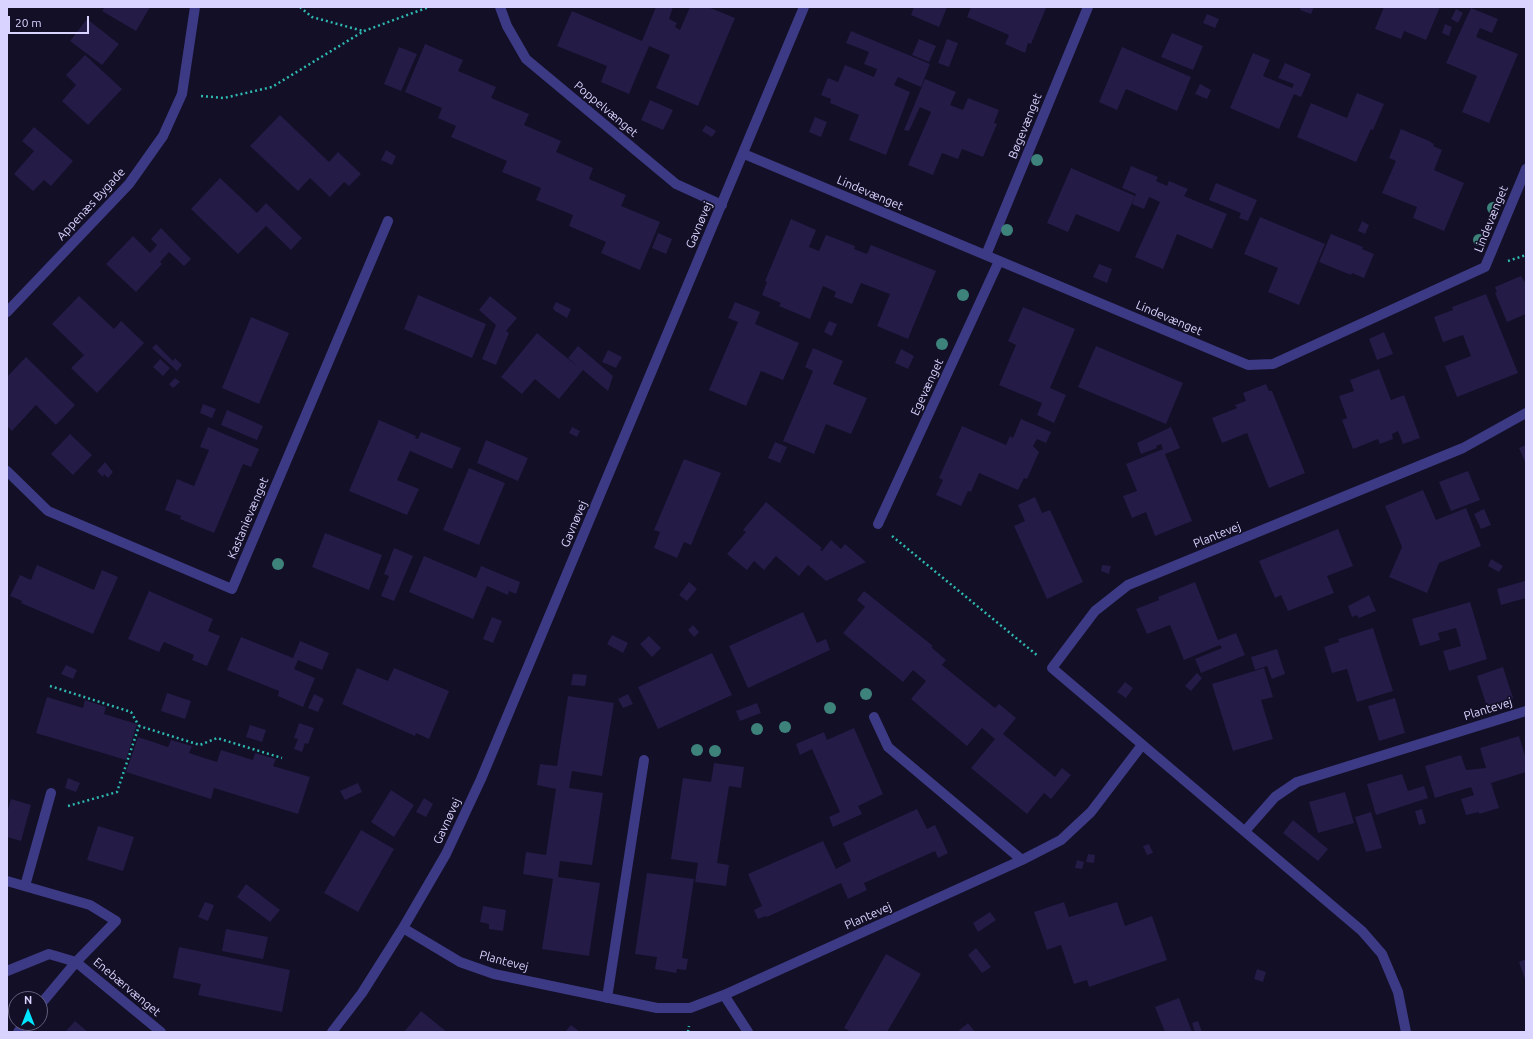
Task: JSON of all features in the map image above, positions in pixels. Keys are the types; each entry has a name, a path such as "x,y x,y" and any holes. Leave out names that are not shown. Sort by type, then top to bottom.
{"street":[{"name":"Appenæs Bygade","path":"7,312 129,184 163,136 182,94 195,7"},
{"name":"Poppelvænget","path":"500,7 507,26 526,59 676,184 722,205"},
{"name":"Gavnøvej","path":"332,1032 362,993 403,928 446,854 481,779 744,154 804,7"},
{"name":"Bøgevænget","path":"986,255 1088,7"},
{"name":"Lindevænget","path":"744,154 1248,365 1273,364 1486,267 1526,169"},
{"name":"Kastanievænget","path":"7,471 48,511 232,589 388,221"},
{"name":"Egevænget","path":"878,524 999,261"},
{"name":"Plantevej","path":"1052,668 1095,611 1128,585 1463,448 1526,413"},
{"path":"1052,668 1362,931 1382,954 1398,992 1406,1032"},
{"name":"Plantevej","path":"1245,831 1276,797 1298,782 1526,711"},
{"path":"874,717 888,747 1022,860"},
{"name":"Plantevej","path":"403,928 460,962 494,974 657,1008 690,1008 724,995 1022,860 1060,840 1090,812 1142,745"},
{"path":"607,998 644,760"},
{"path":"25,886 51,794"},
{"name":"Enebærvænget","path":"8,882 90,905 116,922 76,962 48,995"},
{"path":"7,971 49,954 76,962"},
{"name":"Enebærvænget","path":"76,962 161,1032"},
{"path":"724,995 748,1032"}],"path":[{"path":"300,7 312,17 364,31"},
{"path":"182,94 224,98 272,87 364,31 429,7"},
{"path":"878,524 1052,668"},
{"path":"50,686 131,712 139,726 200,745 217,738 282,758"},
{"path":"46,812 117,792 139,726"}],"building":[{"path":"105,7 150,7 136,31 102,11"},
{"path":"656,7 673,7 669,19 677,23 675,27 680,30 690,7 708,7 735,18 698,106 656,88 670,55 649,46 629,94 601,82 607,66 557,46 572,11 642,41"},
{"path":"914,7 947,7 939,27 911,15"},
{"path":"971,7 1046,8 1031,44 1028,43 1025,53 1005,44 1009,35 967,17"},
{"path":"1301,7 1314,7 1311,14 1300,10"},
{"path":"1384,7 1440,7 1426,40 1404,31 1401,39 1375,29"},
{"path":"1471,8 1498,19 1492,33 1480,28 1476,37 1518,54 1489,123 1462,112 1477,76 1446,63"},
{"path":"1456,9 1463,13 1458,23 1451,19"},
{"path":"1207,14 1219,19 1215,28 1203,23"},
{"path":"87,19 119,44 102,65 70,41"},
{"path":"1445,24 1452,27 1449,36 1442,33"},
{"path":"851,31 930,64 921,87 898,77 894,85 910,92 886,155 849,140 859,115 830,103 831,99 821,95 828,78 838,82 845,65 874,77 877,69 864,64 869,52 846,43"},
{"path":"1172,33 1203,46 1193,70 1161,57"},
{"path":"919,39 936,46 929,62 912,55"},
{"path":"947,39 958,43 949,67 938,63"},
{"path":"425,44 463,60 458,71 496,87 491,98 529,114 524,125 561,141 556,152 593,168 589,179 626,195 621,206 660,222 640,270 601,253 606,242 569,226 573,215 536,200 541,188 502,172 507,161 451,137 456,126 438,118 442,108 405,92"},
{"path":"399,47 417,54 401,91 384,84"},
{"path":"1122,47 1191,77 1177,111 1126,89 1117,110 1099,102"},
{"path":"1253,53 1270,60 1263,76 1292,88 1294,84 1278,78 1285,63 1311,74 1301,97 1294,94 1279,129 1230,108"},
{"path":"85,55 122,89 88,125 62,101 76,85 66,75"},
{"path":"925,79 956,92 950,105 963,110 968,98 999,110 994,123 997,124 983,157 962,149 958,159 942,153 933,175 908,165 931,112 920,107 909,131 904,130"},
{"path":"1200,84 1211,90 1207,99 1195,94"},
{"path":"1357,93 1384,104 1373,130 1371,129 1356,162 1297,137 1311,103 1347,118"},
{"path":"650,100 673,110 663,130 641,120"},
{"path":"280,115 329,162 338,152 361,174 349,186 344,182 330,197 310,178 298,191 250,146"},
{"path":"815,117 827,122 821,137 809,132"},
{"path":"706,125 716,131 712,137 702,131"},
{"path":"34,127 73,161 51,186 44,180 33,191 14,174 34,151 22,141"},
{"path":"1401,129 1429,141 1434,144 1433,146 1442,150 1434,170 1464,183 1444,231 1413,218 1417,207 1382,193 1396,161 1389,158"},
{"path":"386,150 396,156 392,165 381,160"},
{"path":"1131,166 1158,177 1156,181 1167,186 1169,181 1188,189 1184,196 1227,214 1212,249 1177,234 1163,269 1135,257 1160,202 1149,197 1144,209 1132,204 1136,194 1122,188"},
{"path":"1071,168 1135,196 1119,232 1076,214 1068,232 1047,223"},
{"path":"220,178 257,213 266,203 302,238 291,250 266,226 238,254 191,209"},
{"path":"1216,183 1257,200 1248,221 1239,218 1241,213 1209,200"},
{"path":"1260,217 1325,244 1299,305 1268,292 1278,268 1244,254"},
{"path":"791,219 816,230 809,247 819,251 826,235 855,246 854,249 867,254 871,245 936,271 908,339 877,326 890,294 861,283 852,304 834,297 836,292 823,286 810,319 779,306 781,303 762,295 767,282 765,281"},
{"path":"1362,221 1369,225 1365,234 1358,231"},
{"path":"161,228 191,259 184,266 169,252 160,262 162,264 136,292 106,264 133,236 150,253 157,245 151,239"},
{"path":"658,233 672,239 666,254 652,248"},
{"path":"1331,234 1363,247 1362,249 1374,254 1364,278 1352,273 1351,275 1319,262"},
{"path":"1099,264 1112,269 1107,283 1093,277"},
{"path":"1521,276 1526,284 1526,314 1507,322 1495,293 1497,292 1495,287"},
{"path":"1486,294 1518,373 1457,397 1445,366 1471,356 1463,335 1443,342 1434,317 1453,310 1452,307"},
{"path":"418,295 486,324 472,358 404,329"},
{"path":"79,296 114,329 121,321 144,343 97,393 71,368 84,355 52,324"},
{"path":"490,296 517,318 506,331 509,333 496,365 482,359 496,325 479,310"},
{"path":"556,302 571,309 567,318 555,311 553,308"},
{"path":"735,302 760,312 755,324 799,343 783,380 761,371 746,406 709,390 738,322 728,318"},
{"path":"1023,307 1075,329 1050,388 1066,395 1054,423 1037,415 1042,403 999,385 1016,345 1008,341"},
{"path":"251,317 289,333 259,404 222,388"},
{"path":"829,321 837,324 832,336 824,332"},
{"path":"1384,332 1393,354 1377,360 1369,339"},
{"path":"537,333 578,367 568,358 578,346 613,376 608,391 583,370 559,399 535,379 522,394 501,377"},
{"path":"156,344 173,361 175,358 182,365 177,371 152,348"},
{"path":"1096,346 1183,383 1166,424 1078,387"},
{"path":"813,348 843,361 833,384 867,398 851,434 826,424 814,454 783,441 813,371 805,367"},
{"path":"901,349 914,356 908,369 895,363"},
{"path":"608,350 622,357 616,368 602,362"},
{"path":"26,357 75,405 56,425 36,405 12,431 7,426 7,377"},
{"path":"160,359 170,368 163,376 153,367"},
{"path":"1379,369 1391,400 1404,395 1420,438 1403,444 1398,431 1392,434 1393,439 1380,444 1378,439 1353,449 1342,420 1347,418 1339,396 1354,391 1350,380"},
{"path":"175,378 180,382 173,388 169,384"},
{"path":"1266,384 1269,391 1272,391 1305,473 1269,488 1247,433 1222,443 1212,418 1237,408 1235,405 1246,401 1243,393"},
{"path":"203,404 216,409 212,418 200,413"},
{"path":"227,410 263,426 257,440 221,425"},
{"path":"1021,419 1051,432 1046,443 1037,439 1033,446 1039,452 1027,479 1024,478 1018,490 979,473 971,492 968,491 961,506 936,495 943,480 939,478 962,426 1006,445 1010,436 1013,438"},
{"path":"379,420 416,436 415,438 418,439 421,432 461,448 452,469 410,451 397,480 419,489 407,515 349,491"},
{"path":"208,427 259,449 251,467 243,464 214,533 180,519 181,516 165,510 177,479 194,486 209,450 200,447"},
{"path":"572,427 580,431 577,437 569,433"},
{"path":"1171,427 1180,448 1165,454 1192,521 1155,536 1146,512 1132,518 1123,496 1137,491 1126,464 1163,449 1161,444 1156,446 1157,448 1141,454 1137,443"},
{"path":"70,434 92,455 73,475 51,454"},
{"path":"486,440 528,458 518,481 477,463"},
{"path":"775,442 787,447 780,463 768,458"},
{"path":"1526,445 1526,464 1519,448"},
{"path":"684,459 721,473 691,545 684,542 677,558 654,548 660,532 654,530"},
{"path":"105,462 113,472 108,478 104,474 103,477 97,471"},
{"path":"469,468 505,483 479,545 443,530"},
{"path":"1468,471 1480,500 1451,511 1439,482"},
{"path":"1423,490 1436,520 1466,508 1481,546 1439,563 1427,593 1389,577 1402,547 1385,506"},
{"path":"1035,497 1042,513 1050,510 1083,582 1047,599 1014,526 1025,521 1018,505"},
{"path":"766,502 822,548 820,550 822,551 831,540 841,549 845,544 866,562 826,581 808,565 799,576 776,556 764,570 754,561 747,570 727,554 746,532 743,530"},
{"path":"1484,509 1491,525 1481,529 1474,514"},
{"path":"1338,529 1353,566 1327,576 1334,593 1288,611 1281,595 1275,598 1259,561"},
{"path":"325,533 382,555 369,590 312,567"},
{"path":"394,548 413,556 394,601 381,596 389,576 384,574"},
{"path":"424,556 476,578 481,566 520,582 516,594 509,591 508,595 487,586 473,619 409,592"},
{"path":"1491,559 1503,566 1499,572 1488,566"},
{"path":"37,565 94,590 102,570 118,577 93,634 21,603 22,601 10,596 20,575 31,580"},
{"path":"1102,565 1111,566 1109,574 1101,571"},
{"path":"1525,581 1526,598 1501,605 1497,589"},
{"path":"689,582 697,589 687,601 679,595"},
{"path":"1195,582 1218,640 1236,633 1245,655 1201,673 1195,659 1222,648 1220,645 1184,660 1170,625 1147,634 1136,609 1159,600 1158,597"},
{"path":"149,591 213,619 208,631 220,636 207,666 192,660 194,655 164,642 159,652 128,639"},
{"path":"864,591 933,646 931,647 946,660 942,665 995,708 999,704 1016,718 1003,734 1055,777 1062,768 1071,775 1051,799 1044,793 1027,814 971,768 995,739 982,728 967,746 911,699 926,681 913,670 903,682 843,633 865,607 857,600"},
{"path":"1369,595 1376,611 1359,618 1357,615 1352,617 1348,606"},
{"path":"1470,602 1487,659 1449,671 1443,651 1461,646 1456,628 1438,633 1440,640 1420,646 1412,619"},
{"path":"803,612 817,643 826,639 830,650 748,688 729,646"},
{"path":"492,617 502,621 493,643 483,639"},
{"path":"693,625 699,632 694,637 688,630"},
{"path":"1373,628 1393,691 1357,702 1347,669 1332,673 1324,647 1339,642 1338,639"},
{"path":"612,635 628,643 623,653 607,644"},
{"path":"649,636 661,648 652,657 640,644"},
{"path":"241,637 293,658 300,641 329,653 322,670 298,660 294,669 315,678 303,707 278,696 279,691 227,670"},
{"path":"1277,649 1285,674 1272,679 1267,666 1255,670 1251,657"},
{"path":"712,653 732,695 658,729 638,687"},
{"path":"66,665 77,670 73,679 61,674"},
{"path":"1503,667 1513,698 1487,707 1477,676"},
{"path":"357,668 388,681 394,668 449,691 429,739 416,733 415,736 342,704"},
{"path":"1264,668 1273,697 1261,700 1273,739 1233,751 1212,684"},
{"path":"1197,673 1202,678 1191,691 1185,686"},
{"path":"573,674 587,675 585,686 571,685"},
{"path":"1125,682 1133,688 1126,698 1117,692"},
{"path":"167,693 191,701 185,719 161,711"},
{"path":"314,694 324,699 318,712 308,708"},
{"path":"628,694 633,704 623,708 618,699"},
{"path":"568,696 614,703 602,776 572,771 569,788 603,793 592,865 560,861 558,877 600,883 589,956 542,949 553,879 523,874 526,852 546,855 556,789 537,785 540,764 557,766"},
{"path":"47,697 83,708 85,700 106,707 104,714 137,724 126,760 36,733"},
{"path":"1395,698 1405,733 1379,741 1368,706"},
{"path":"757,703 761,713 740,721 736,711"},
{"path":"299,723 314,728 308,744 305,743 302,752 294,749 298,739 294,738"},
{"path":"250,725 266,730 262,742 246,737"},
{"path":"854,728 883,794 858,806 862,814 833,827 829,817 840,812 812,749 800,755 796,744 824,732 827,740"},
{"path":"1519,736 1526,759 1526,772 1491,783 1499,808 1479,814 1479,812 1466,815 1461,799 1474,795 1471,787 1435,798 1425,766 1461,755 1466,770 1486,768 1480,748"},
{"path":"138,737 168,747 171,740 192,746 189,753 217,762 221,750 253,760 255,753 276,759 273,766 310,777 298,814 214,788 211,799 126,772"},
{"path":"714,763 744,767 741,788 729,786 717,863 729,865 726,886 695,882 698,863 671,859 683,778 711,782"},
{"path":"1402,774 1408,791 1424,786 1428,798 1376,815 1367,784"},
{"path":"68,778 80,783 76,792 65,788"},
{"path":"358,783 362,792 345,800 340,791"},
{"path":"391,790 414,805 394,837 371,822"},
{"path":"1345,792 1354,823 1318,833 1309,802"},
{"path":"424,798 433,804 426,817 416,812"},
{"path":"11,799 31,805 21,841 7,837 7,813"},
{"path":"917,809 927,829 935,825 948,853 938,858 935,851 864,883 867,890 848,899 841,883 767,917 758,919 754,910 762,906 748,874 823,841 836,869 851,861 843,843"},
{"path":"1422,809 1426,823 1419,825 1415,811"},
{"path":"1371,812 1382,848 1366,852 1355,817"},
{"path":"1293,820 1328,849 1318,861 1283,833"},
{"path":"98,826 134,837 123,871 87,860"},
{"path":"361,830 394,849 358,912 324,893"},
{"path":"1149,844 1153,853 1147,855 1143,846"},
{"path":"1088,854 1095,855 1094,863 1086,862"},
{"path":"1077,860 1084,862 1082,869 1075,868"},
{"path":"647,873 694,879 682,958 688,959 686,970 677,969 676,973 655,969 657,957 635,954"},
{"path":"246,884 280,910 270,922 237,897"},
{"path":"205,902 214,905 208,921 198,917"},
{"path":"1064,902 1069,917 1117,902 1125,926 1152,916 1167,960 1089,987 1087,980 1074,984 1061,945 1047,950 1034,912"},
{"path":"483,906 506,910 503,931 489,929 489,924 480,922"},
{"path":"990,912 996,920 978,932 973,923"},
{"path":"226,929 268,937 263,959 222,951"},
{"path":"179,947 290,970 282,1012 198,995 201,984 173,978"},
{"path":"976,948 991,967 982,973 968,955"},
{"path":"886,954 921,974 887,1032 851,1032 844,1028"},
{"path":"1526,959 1526,982 1519,962"},
{"path":"1257,969 1266,972 1263,982 1254,979"},
{"path":"1179,998 1192,1032 1165,1032 1155,1007"},
{"path":"421,1011 447,1032 404,1032"},
{"path":"75,1021 88,1032 65,1032"},
{"path":"1198,1021 1202,1032 1195,1032 1192,1023"},
{"path":"968,1023 975,1032 957,1032"},
{"path":"571,1025 580,1032 565,1032"}]}
